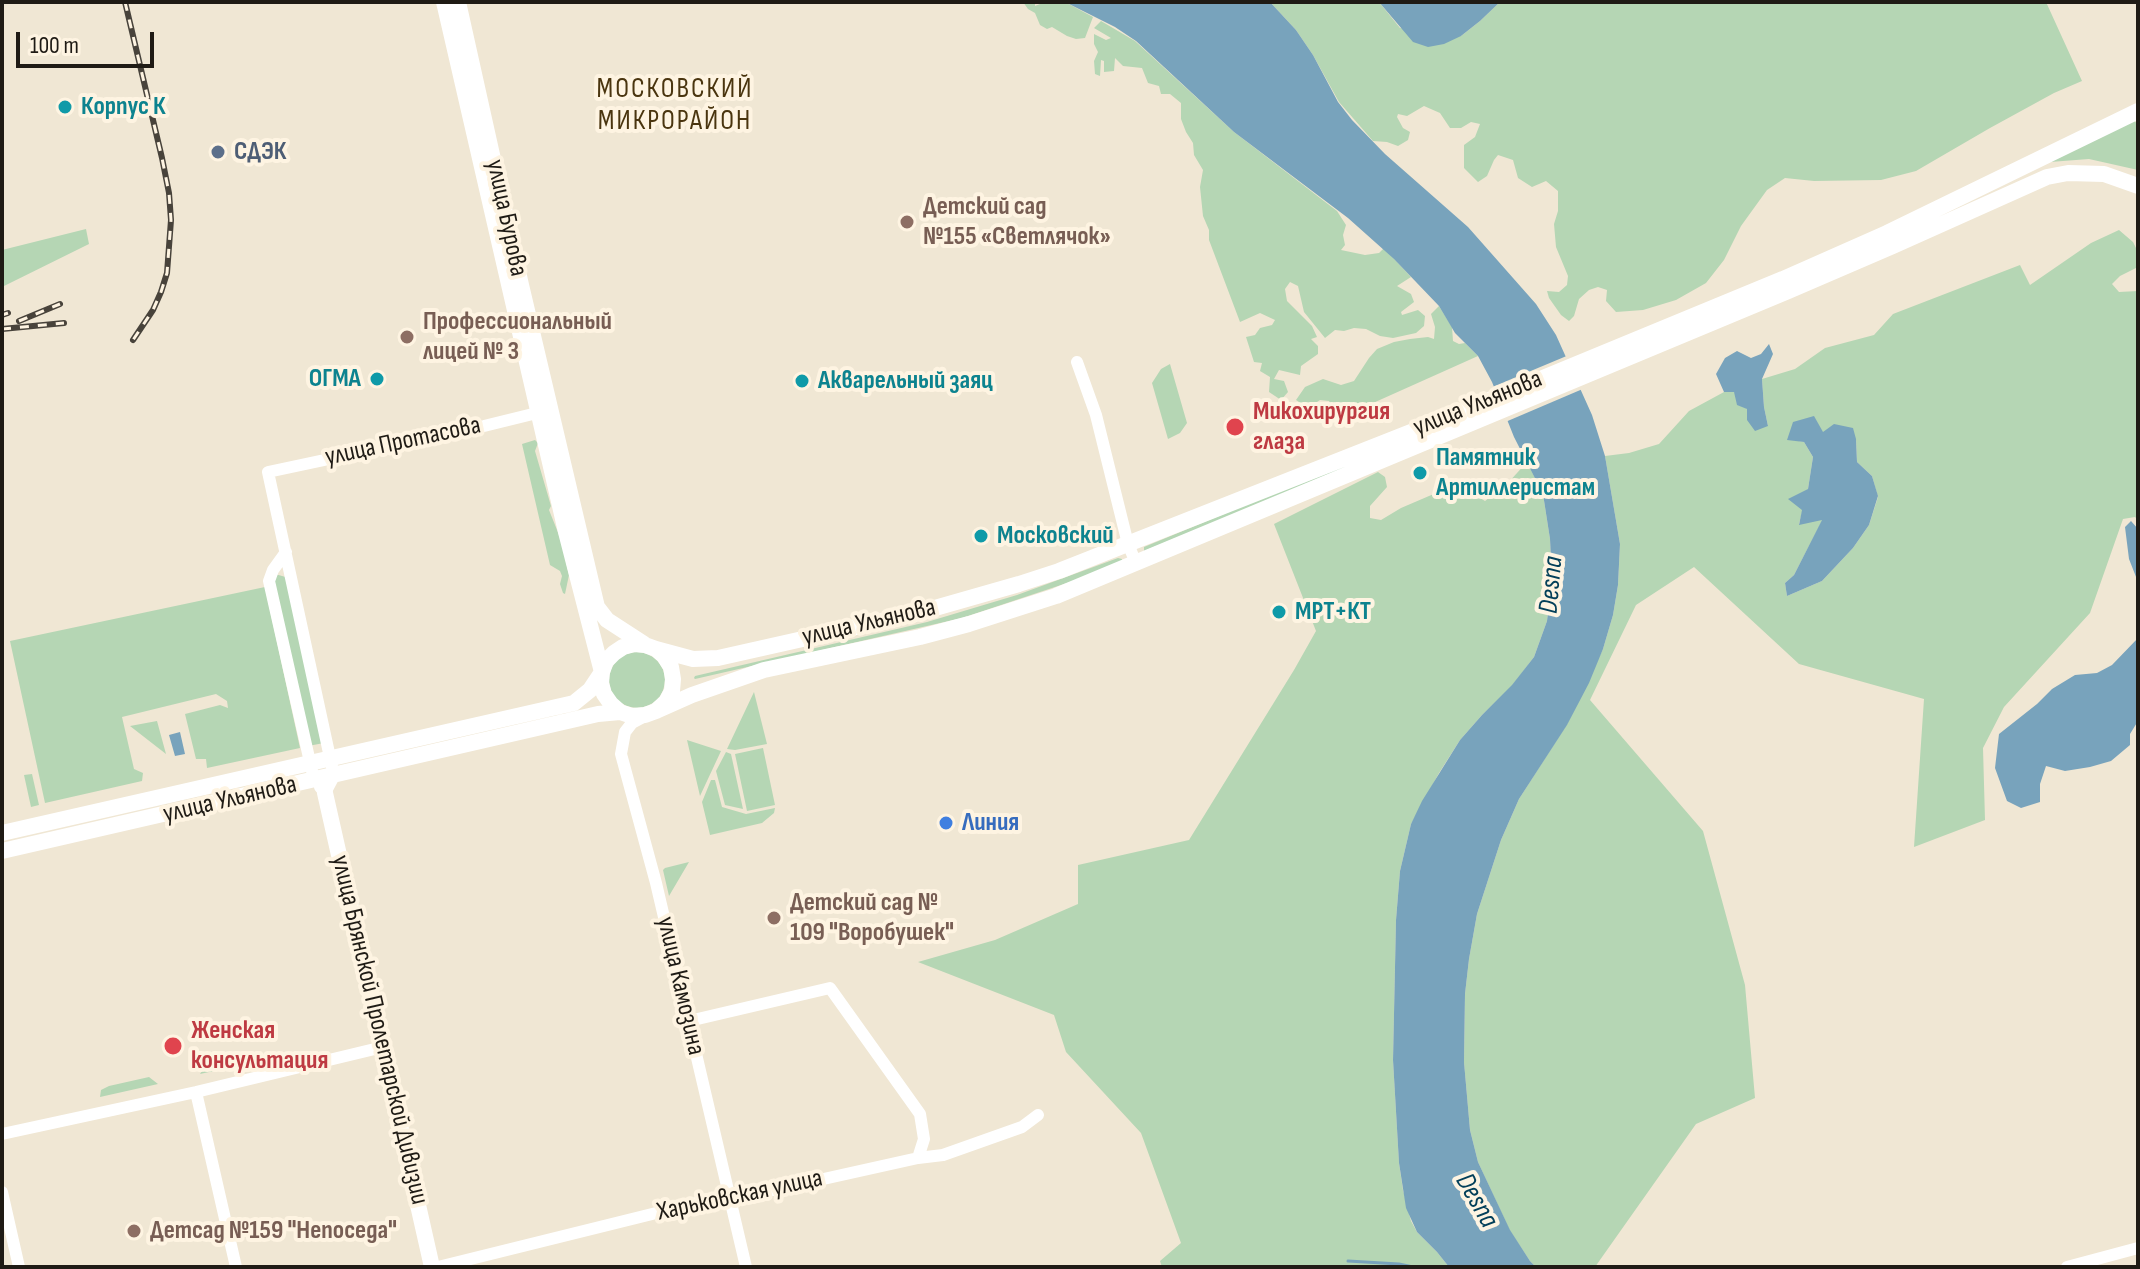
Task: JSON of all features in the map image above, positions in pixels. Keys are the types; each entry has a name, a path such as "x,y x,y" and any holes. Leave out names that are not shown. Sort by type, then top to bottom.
{"main road":[{"name":"улица Бурова","path":"444,2 544,411 597,607 607,620 650,647"},
{"name":"улица Бурова","path":"458,2 587,618 602,672"},
{"name":"улица Ульянова","path":"1785,285 2138,111"},
{"name":"улица Ульянова","path":"651,713 764,670 920,637 1056,596 1442,427 1785,285 1893,246 2047,177 2068,173 2104,174 2138,186"},
{"name":"улица Ульянова","path":"650,647 693,659 718,658 909,616 1019,584 1442,427"},
{"path":"634,644 650,647 664,656 671,667 672,691 666,702 651,713 632,716 620,712 604,694 601,683 606,661 623,647 634,644"},
{"name":"улица Ульянова","path":"2,833 574,703 590,690 602,672"},
{"name":"улица Ульянова","path":"2,851 320,787 334,776 598,714 620,712"},
{"name":"улица Брянской Пролетарской Дивизии","path":"320,787 432,1267"}],"street":[{"path":"1077,362 1096,415 1128,544 1136,563"},
{"name":"улица Протасова","path":"286,552 268,472 544,411"},
{"path":"286,552 334,776"},
{"name":"улица Брянской Пролетарской Дивизии","path":"286,552 269,581 310,763 320,787"},
{"name":"улица Камозина","path":"651,713 632,723 625,732 621,754 651,862 746,1267"},
{"path":"689,1021 830,988 920,1114 924,1139 918,1158"},
{"path":"2,1134 383,1047"},
{"path":"196,1092 236,1267"},
{"name":"Харьковская улица","path":"438,1267 729,1195 774,1190 943,1155 1022,1127 1038,1115"},
{"path":"2,1192 19,1267"},
{"path":"2067,1267 2138,1248"}],"green space":[{"path":"1023,2 1035,2 1035,6 1045,2 1065,2 1093,17 1085,38 1076,39 1052,27 1047,29 1040,25 1035,13"},
{"path":"1270,2 1379,2 1400,28 1461,36 1500,2 2046,2 2082,81 2054,93 1916,171 1881,180 1785,178 1767,190 1741,226 1724,260 1706,283 1676,300 1643,310 1616,312 1606,301 1607,290 1598,287 1579,299 1574,316 1569,321 1561,315 1547,291 1559,292 1567,285 1568,276 1556,247 1554,224 1558,211 1558,191 1546,181 1532,187 1518,178 1513,160 1498,155 1487,176 1478,182 1464,168 1464,145 1475,137 1480,124 1471,122 1461,128 1450,128 1440,113 1424,106 1407,116 1398,114 1403,128 1410,132 1408,140 1398,146 1373,141 1339,102 1296,30"},
{"path":"1101,21 1135,41 1234,132 1337,211 1346,225 1343,235 1345,245 1341,250 1365,255 1379,253 1384,248 1411,277 1397,286 1411,294 1414,302 1401,312 1402,315 1418,310 1425,316 1424,326 1416,333 1393,338 1354,328 1335,330 1325,338 1304,312 1298,286 1290,282 1285,289 1287,301 1312,326 1317,337 1311,339 1318,346 1318,354 1301,366 1300,375 1279,370 1274,379 1284,381 1288,392 1281,400 1269,392 1270,377 1260,371 1262,363 1254,362 1246,337 1255,335 1260,328 1272,325 1275,320 1260,313 1240,322 1209,240 1200,187 1203,170 1181,119 1181,103 1170,94 1161,94 1159,86 1148,83 1142,68 1123,66 1115,58 1114,71 1104,72 1104,61 1101,60 1100,76 1095,74 1094,61 1098,52 1094,34 1106,40 1111,38 1094,28"},
{"path":"2133,119 2138,125 2138,170 2089,159 2050,162"},
{"path":"86,229 89,244 2,287 2,250"},
{"path":"2119,230 2133,242 2138,252 2138,267 2112,284 2119,292 2138,291 2138,520 2135,517 2123,519 2090,613 2004,707 1983,748 1985,820 1914,847 1924,699 1799,664 1694,567 1636,605 1590,700 1703,831 1745,985 1755,1098 1696,1124 1595,1267 1536,1267 1510,1231 1478,1162 1470,1130 1464,1062 1465,994 1477,914 1501,840 1519,799 1567,724 1603,649 1613,615 1620,544 1605,456 1659,444 1689,411 1724,392 1734,392 1747,409 1768,426 1762,379 1795,369 1825,348 1874,335 1893,314 2020,265 2030,285 2091,243","holes":["1823,432 1856,439 1857,462 1872,476 1878,497 1869,525 1853,548 1822,581 1787,596 1785,583 1794,575 1823,519 1799,524 1813,457 1804,442 1788,439"]},
{"path":"1439,306 1452,327 1453,341 1465,343 1478,356 1344,416 1335,414 1329,401 1320,400 1308,408 1296,400 1305,387 1323,379 1341,385 1354,381 1377,349 1410,339 1434,339 1435,327 1431,314"},
{"path":"1170,364 1187,423 1180,433 1168,439 1152,383 1161,369"},
{"path":"535,440 538,443 535,451 551,506 549,510 561,540 569,575 565,594 560,584 560,571 550,565 522,444"},
{"path":"1527,462 1543,494 1550,539 1552,581 1547,621 1534,657 1512,686 1460,740 1439,773 1411,824 1400,871 1393,1060 1399,1163 1411,1221 1449,1267 1162,1267 1160,1261 1181,1243 1141,1133 1066,1052 1054,1015 918,962 995,940 1078,904 1078,865 1189,840 1316,631 1274,524 1378,472 1385,477 1387,487 1370,506 1370,518 1381,520 1457,484 1485,501 1507,484"},
{"path":"1345,464 1349,467 1144,551 1144,547"},
{"path":"1118,558 1122,561 1073,581 962,618 694,678 927,622 1017,595"},
{"path":"275,574 289,578 324,743 308,746 272,581"},
{"path":"265,587 300,748 207,768 206,759 196,759 185,714 220,705 228,708 227,701 216,694 122,717 134,769 143,773 142,781 45,803 10,641"},
{"path":"637,652 657,660 665,680 657,700 637,708 617,700 609,680 617,660"},
{"path":"754,692 767,744 727,749"},
{"path":"157,721 166,754 130,726"},
{"path":"687,740 721,751 700,796"},
{"path":"763,748 775,805 747,811 735,754"},
{"path":"726,752 731,754 743,809 725,805 716,771"},
{"path":"32,774 39,805 31,807 24,775"},
{"path":"711,780 715,780 722,807 746,814 775,808 774,813 762,823 710,835 702,802"},
{"path":"689,862 669,896 663,870"},
{"path":"236,1057 245,1064 200,1074 207,1064"},
{"path":"149,1077 158,1084 100,1097 101,1090 109,1086"}],"water":[{"name":"Desna","path":"1065,2 1270,2 1296,30 1352,120 1385,154 1468,227 1536,304 1556,335 1592,415 1605,456 1620,544 1613,615 1589,683 1567,725 1519,799 1501,840 1477,914 1465,994 1464,1062 1470,1130 1478,1162 1510,1230 1536,1267 1449,1267 1417,1232 1406,1208 1399,1163 1393,1060 1396,920 1400,871 1411,824 1460,740 1534,657 1547,621 1552,581 1543,494 1478,356 1455,333 1439,306 1394,259 1348,218 1234,132 1136,41"},
{"path":"1379,2 1500,2 1461,36 1428,47 1413,42"},
{"path":"1769,344 1773,354 1762,379 1768,426 1755,431 1747,420 1747,409 1737,405 1734,392 1724,392 1716,374 1725,358 1737,351 1751,358 1761,354"},
{"path":"1814,416 1823,432 1834,424 1853,428 1857,462 1872,476 1878,496 1869,525 1853,548 1822,581 1787,596 1785,583 1794,575 1822,520 1799,525 1802,510 1788,499 1808,489 1813,457 1804,442 1787,440 1793,422"},
{"path":"2131,521 2138,529 2138,582 2129,559 2125,527"},
{"path":"2138,638 2138,721 2130,734 2130,745 2111,761 2090,767 2065,771 2046,766 2040,784 2040,802 2021,808 2007,801 1995,768 1999,734 2052,689 2075,675 2097,673 2112,665"},
{"path":"180,732 185,754 175,756 169,735"}],"pier":[{"path":"1569,355 1585,388 1503,423 1490,388"}],"waterway":[{"path":"1348,1261 1413,1267"}],"railway":[{"path":"125,2 162,158 171,220 167,273 161,292 133,340"},
{"path":"19,321 60,304"},
{"path":"2,315 8,313"},
{"path":"2,329 64,323"}],"place":[{"name":"Корпус К","path":"65,107"},
{"name":"СДЭК","path":"218,152"},
{"name":"Детский сад №155 «Светлячок»","path":"907,222"},
{"name":"Профессиональный лицей № 3","path":"407,337"},
{"name":"ОГМА","path":"377,379"},
{"name":"Акварельный заяц","path":"802,381"},
{"name":"Микохирургия глаза","path":"1235,427"},
{"name":"Памятник Артиллеристам","path":"1420,473"},
{"name":"Московский","path":"981,536"},
{"name":"МРТ+КТ","path":"1279,612"},
{"name":"Линия","path":"946,823"},
{"name":"Детский сад № 109 \"Воробушек\"","path":"774,918"},
{"name":"Женская консультация","path":"173,1046"},
{"name":"Детсад №159 \"Непоседа\"","path":"134,1231"}],"district":[{"name":"МОСКОВСКИЙ МИКРОРАЙОН","path":"675,106"}]}
